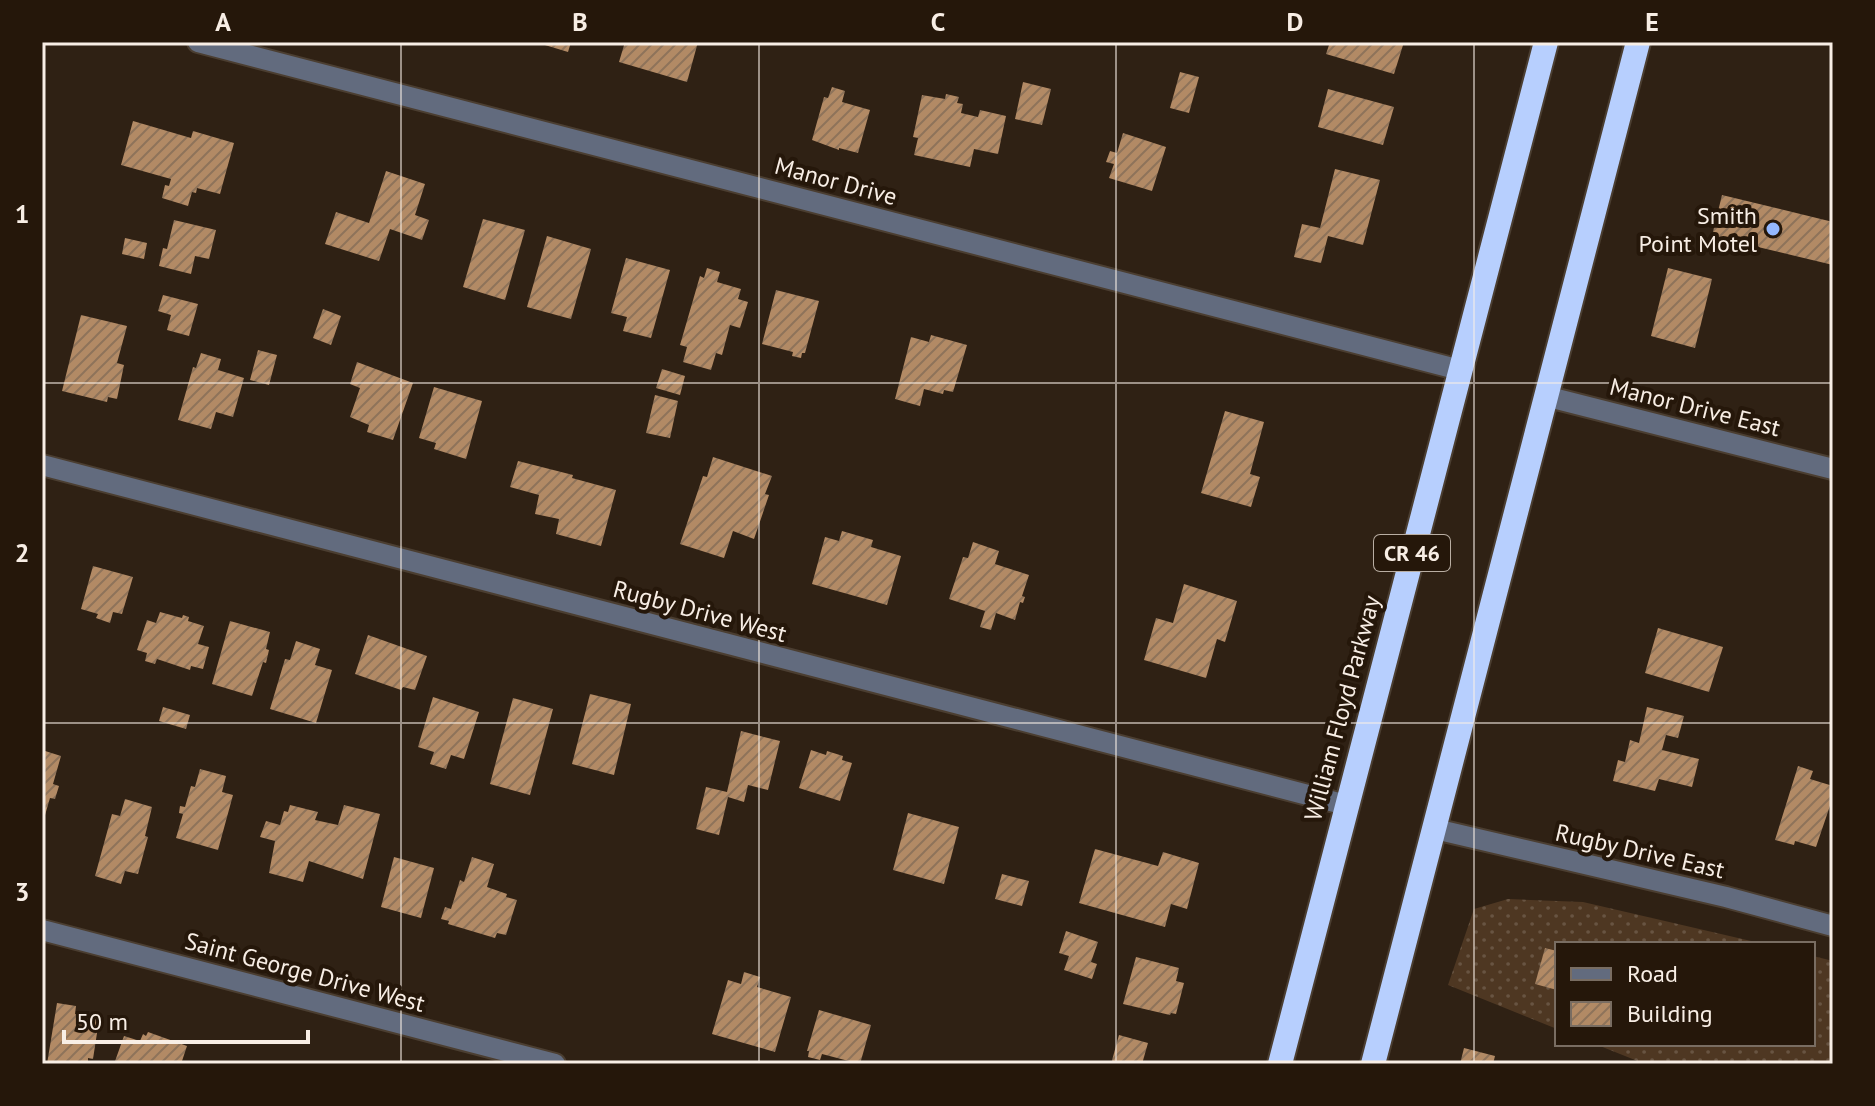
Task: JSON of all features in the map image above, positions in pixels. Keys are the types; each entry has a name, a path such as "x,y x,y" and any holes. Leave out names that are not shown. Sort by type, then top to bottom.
{"highway":[{"name":"William Floyd Parkway","path":"1280,1064 1546,42"},
{"path":"1373,1064 1638,42"}],"street":[{"name":"Manor Drive","path":"198,42 1460,370"},
{"name":"Manor Drive East","path":"1545,396 1833,469"},
{"name":"Rugby Drive West","path":"42,465 1346,805"},
{"name":"Rugby Drive East","path":"1435,829 1726,897 1833,926"},
{"name":"Saint George Drive West","path":"42,930 555,1064"}],"shaded area":[{"path":"1508,899 1583,902 1755,942 1555,942 1555,1028 1448,985 1474,909"},
{"path":"1815,956 1833,961 1833,1064 1645,1064 1600,1046 1815,1046"}],"building":[{"path":"535,42 571,42 568,52"},
{"path":"625,42 698,42 687,82 619,62"},
{"path":"1330,42 1404,42 1394,74 1326,54"},
{"path":"1180,72 1199,77 1189,113 1170,108"},
{"path":"1023,82 1051,89 1042,125 1015,119"},
{"path":"832,87 845,91 842,102 870,110 858,153 812,140 824,97 828,98"},
{"path":"1328,89 1394,107 1383,145 1318,127"},
{"path":"946,94 959,97 957,103 963,104 961,113 978,117 980,110 1006,116 998,154 974,149 970,167 914,155 918,138 913,137 922,95 945,99"},
{"path":"133,121 191,138 193,131 234,143 220,194 197,188 196,193 192,192 188,206 162,198 165,185 169,186 171,179 121,165"},
{"path":"1123,133 1166,147 1152,191 1109,178 1114,164 1106,162 1110,151 1117,153"},
{"path":"1335,169 1380,180 1363,245 1328,236 1321,263 1294,257 1302,224 1320,228"},
{"path":"386,171 425,184 415,215 429,220 422,240 390,229 379,261 325,244 336,212 369,223"},
{"name":"Smith Point Motel","path":"1722,195 1833,222 1833,265 1712,236"},
{"path":"483,219 525,230 505,300 463,287"},
{"path":"174,220 216,230 209,259 195,256 191,274 159,266"},
{"path":"547,236 591,249 571,319 527,307"},
{"path":"125,238 147,243 144,259 122,254"},
{"path":"626,258 670,270 651,338 623,331 627,317 611,313"},
{"path":"707,268 720,272 717,282 741,289 738,299 748,302 740,328 730,325 722,355 716,353 711,370 683,362 687,347 680,345 700,276 704,278"},
{"path":"1668,268 1712,279 1695,348 1651,336"},
{"path":"776,290 819,301 801,358 792,356 793,352 762,344"},
{"path":"163,295 198,304 189,336 167,330 171,315 158,311"},
{"path":"323,309 341,316 331,345 313,338"},
{"path":"81,315 127,326 117,363 124,365 117,399 108,397 107,402 62,391"},
{"path":"931,335 967,345 953,392 944,390 943,394 924,389 920,406 895,399 911,337 929,342"},
{"path":"258,350 277,355 269,385 250,380"},
{"path":"201,353 221,359 218,370 244,378 233,417 216,412 211,429 178,420 193,367 196,368"},
{"path":"357,362 413,383 393,440 367,432 369,425 350,417 360,388 350,384"},
{"path":"662,369 685,376 680,395 656,388"},
{"path":"434,387 482,401 466,459 434,449 436,443 419,438"},
{"path":"655,395 678,401 670,438 646,433"},
{"path":"1225,411 1264,422 1250,474 1260,477 1251,507 1201,493"},
{"path":"713,457 772,476 754,539 733,531 724,558 680,544 703,476 707,477"},
{"path":"518,461 616,490 601,546 556,534 559,519 535,514 539,495 510,487"},
{"path":"842,531 873,540 871,547 901,556 887,605 812,584 825,537 839,541"},
{"path":"973,542 999,551 995,564 1029,575 1022,596 1025,597 1023,603 1020,602 1015,620 996,613 991,630 980,627 985,611 949,599 963,557 968,558"},
{"path":"93,566 133,577 122,614 113,612 110,623 96,618 98,614 81,609"},
{"path":"1184,584 1237,601 1225,642 1217,639 1206,678 1144,660 1156,618 1173,623"},
{"path":"160,612 182,618 183,615 189,617 188,621 204,626 198,644 209,647 203,669 191,666 190,670 157,659 155,664 145,661 147,653 137,650 147,620 156,623"},
{"path":"230,621 270,632 266,663 263,662 252,696 212,684"},
{"path":"1658,628 1723,647 1709,692 1645,673"},
{"path":"368,635 427,656 415,690 403,687 401,690 355,674"},
{"path":"296,641 320,649 315,665 332,670 316,723 270,709 285,659 290,660"},
{"path":"590,694 631,704 614,775 572,764"},
{"path":"433,697 479,712 464,759 451,755 446,769 430,764 434,752 418,747"},
{"path":"513,698 553,709 530,795 490,784"},
{"path":"163,707 190,715 186,729 159,721"},
{"path":"1647,707 1684,716 1678,738 1666,735 1662,750 1699,759 1692,787 1659,779 1655,791 1613,781 1618,760 1625,762 1630,740 1639,743"},
{"path":"741,731 780,741 768,790 748,785 744,802 728,797 719,835 696,829 706,787 727,792"},
{"path":"42,750 61,756 53,784 59,786 55,799 50,798 43,822"},
{"path":"811,750 843,756 842,760 852,763 840,801 799,788"},
{"path":"1798,766 1813,771 1810,779 1833,786 1833,797 1816,847 1775,840"},
{"path":"200,769 226,776 222,792 233,795 218,850 176,838 183,814 179,813 180,806 185,807"},
{"path":"125,799 152,807 138,874 125,871 121,884 95,876 112,814 120,816"},
{"path":"290,805 318,812 315,820 338,825 344,805 380,814 363,879 309,861 303,882 269,873 275,841 260,837 266,821 280,825 284,811 288,812"},
{"path":"908,813 959,827 944,884 893,870"},
{"path":"1095,849 1158,866 1163,852 1199,863 1187,909 1171,904 1165,927 1079,903"},
{"path":"394,857 434,868 421,918 381,907"},
{"path":"472,857 494,864 487,887 517,900 506,935 497,933 495,938 441,919 445,907 451,909 460,880 464,882"},
{"path":"1002,874 1029,881 1022,906 995,899"},
{"path":"1066,931 1098,942 1091,962 1097,964 1092,979 1064,970 1069,956 1059,953"},
{"path":"1545,948 1555,950 1555,989 1535,984"},
{"path":"1136,957 1179,968 1176,981 1184,983 1176,1014 1123,1004"},
{"path":"744,972 760,977 757,987 791,997 775,1052 712,1034 728,980 741,984"},
{"path":"57,1003 76,1006 75,1014 99,1020 93,1059 88,1058 88,1064 47,1064"},
{"path":"819,1010 871,1025 860,1064 822,1054 820,1060 808,1057"},
{"path":"148,1032 187,1046 181,1064 114,1064 124,1036 140,1041 143,1034 146,1036"},
{"path":"1119,1035 1148,1043 1142,1064 1111,1064"},
{"path":"1464,1048 1495,1056 1493,1064 1460,1064"}],"place":[{"name":"Smith Point Motel","path":"1773,229"}]}
